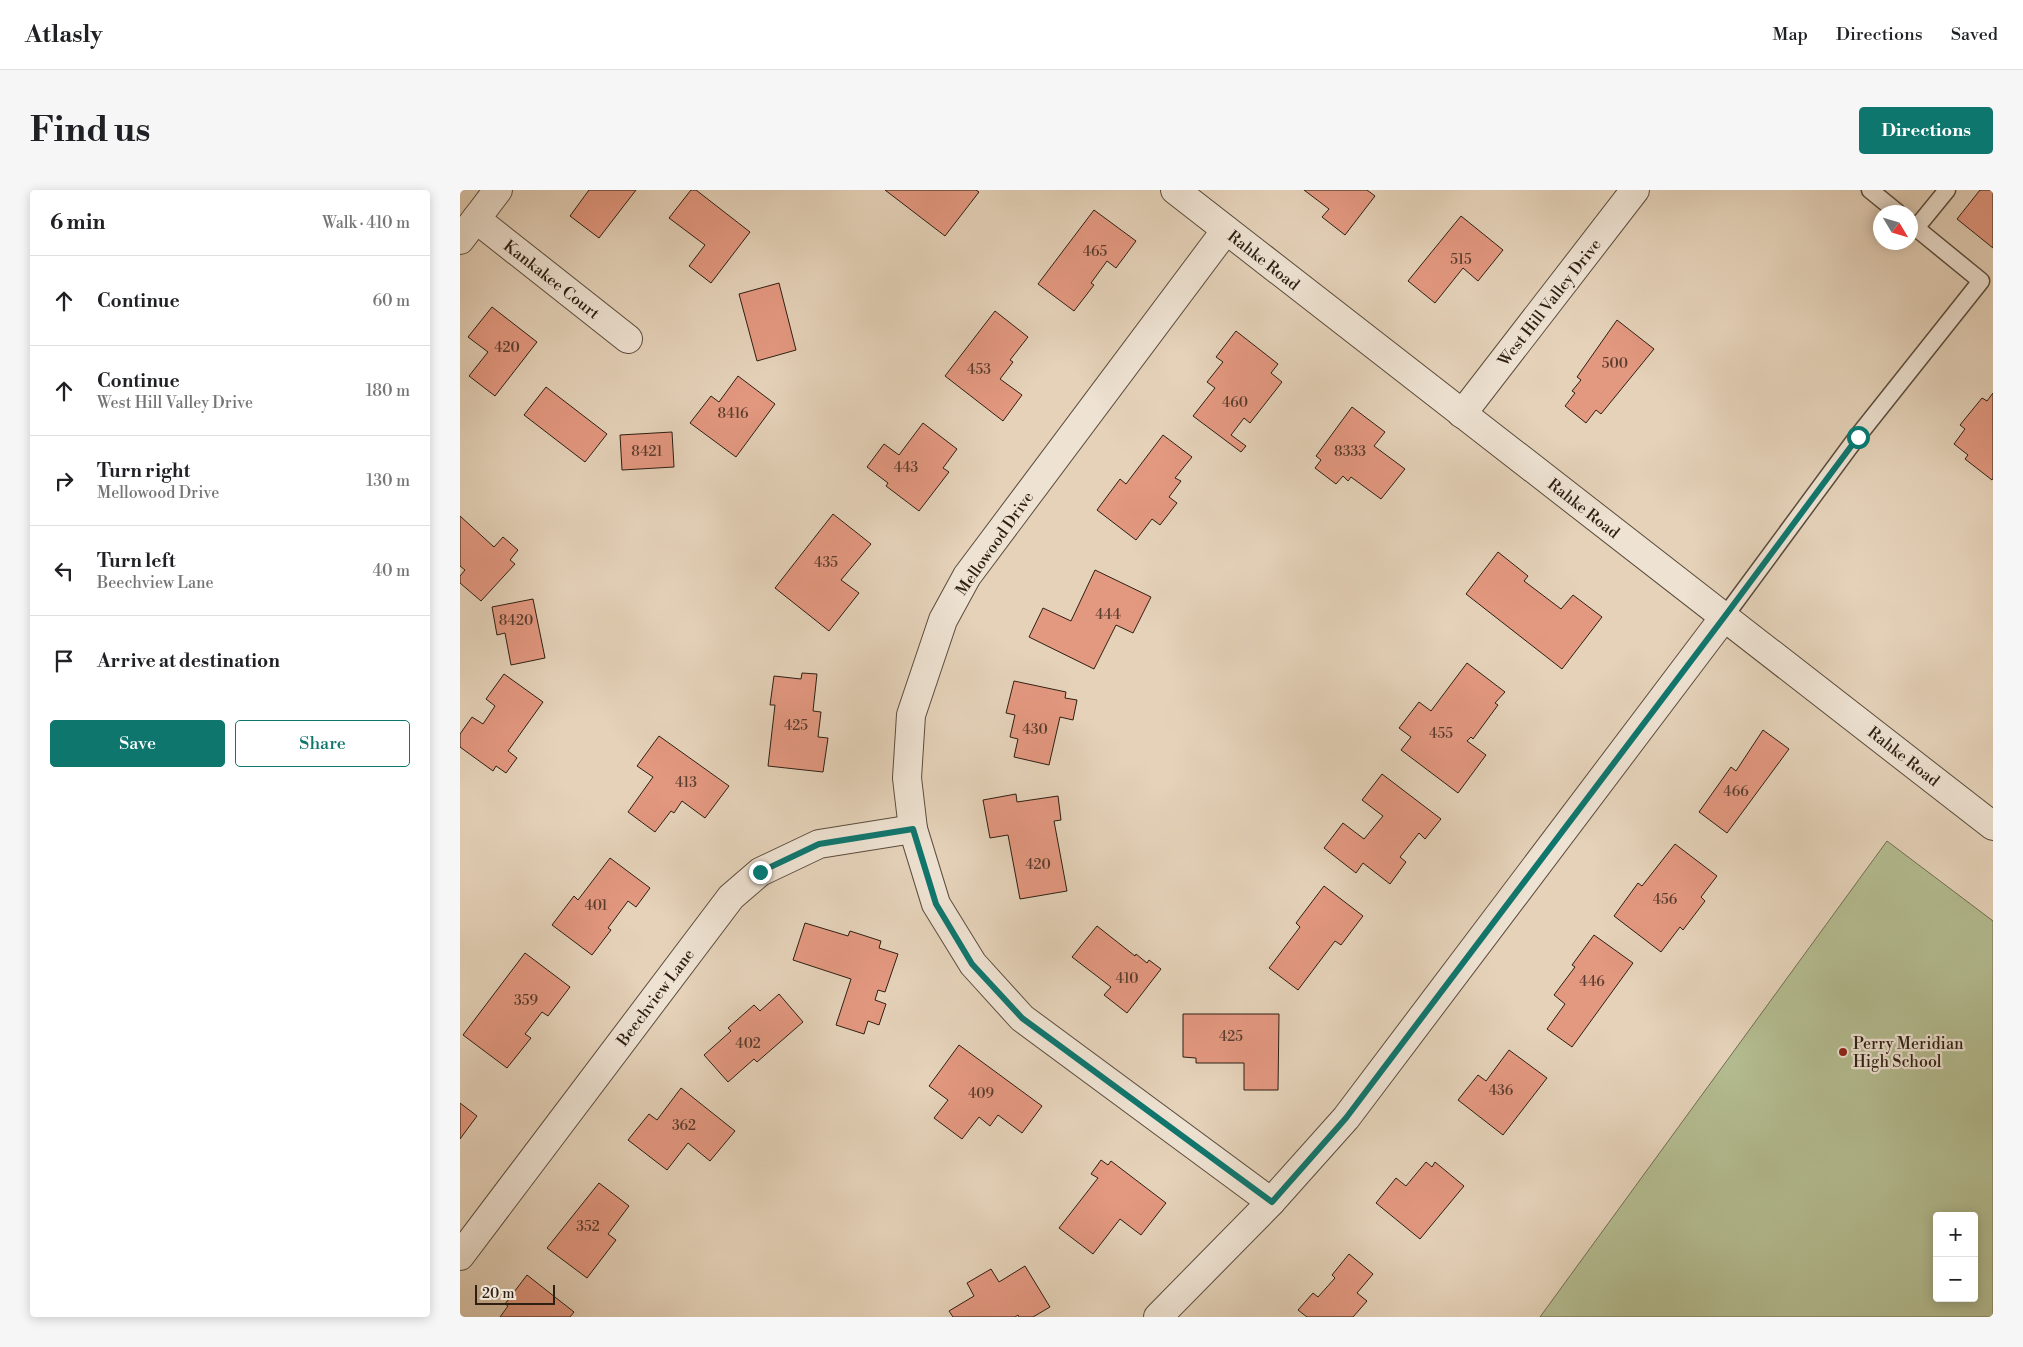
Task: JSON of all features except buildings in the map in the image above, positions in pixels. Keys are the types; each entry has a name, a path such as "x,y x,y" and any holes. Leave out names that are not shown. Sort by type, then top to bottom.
{"street":[{"path":"460,240 498,190"},
{"name":"Rahke Road","path":"1175,190 1993,826"},
{"name":"West Hill Valley Drive","path":"1462,414 1635,190"},
{"name":"Kankakee Court","path":"476,219 628,339"},
{"name":"Mellowood Drive","path":"1226,230 968,576 943,620 911,715 907,778 913,829 936,904 972,964 1022,1018 1272,1202"},
{"path":"1158,1317 1272,1202 1352,1110 1725,616"},
{"name":"Beechview Lane","path":"460,1256 730,897 760,872 819,844 913,829"}],"lane":[{"path":"1870,190 1888,205"},
{"path":"1918,221 1947,190"},
{"path":"1725,616 1858,437 1982,281 1918,230"}],"green space":[{"name":"Perry Meridian High School","path":"1887,841 1993,921 1993,1317 1540,1317"}],"place":[{"name":"Perry Meridian High School","path":"1843,1052"}],"route":[{"path":"760,872 819,844 913,829 936,904 972,964 1022,1018 1113,1087 1272,1202 1346,1118 1858,437"}]}
